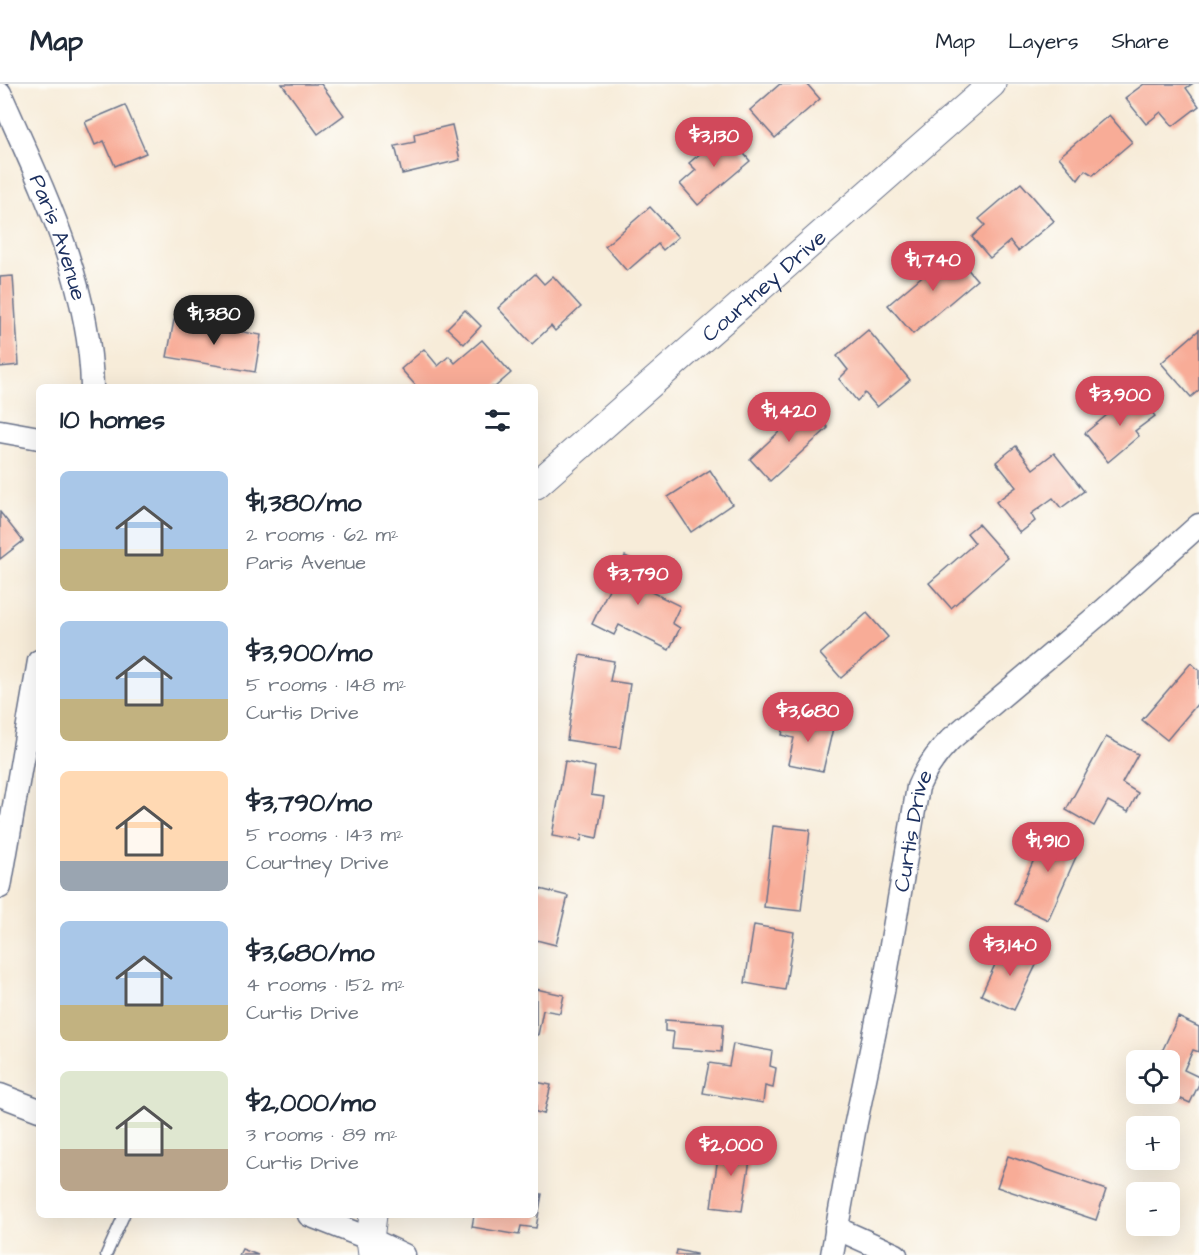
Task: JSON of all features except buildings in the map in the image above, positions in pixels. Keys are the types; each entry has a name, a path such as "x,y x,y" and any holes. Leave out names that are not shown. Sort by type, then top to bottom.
{"street":[{"name":"Courtney Drive","path":"538,483 992,84"},
{"name":"Paris Avenue","path":"0,93 42,188 75,273 86,319 92,384"},
{"path":"0,430 36,437"},
{"name":"Curtis Drive","path":"832,1255 883,992 918,787 926,769 937,752 951,739 1104,610 1199,525"},
{"path":"0,887 36,678"},
{"path":"0,1095 36,1109"},
{"path":"318,1218 372,1236 404,1255"},
{"path":"836,1228 896,1255"}],"lane":[{"path":"106,1255 123,1218"}]}
